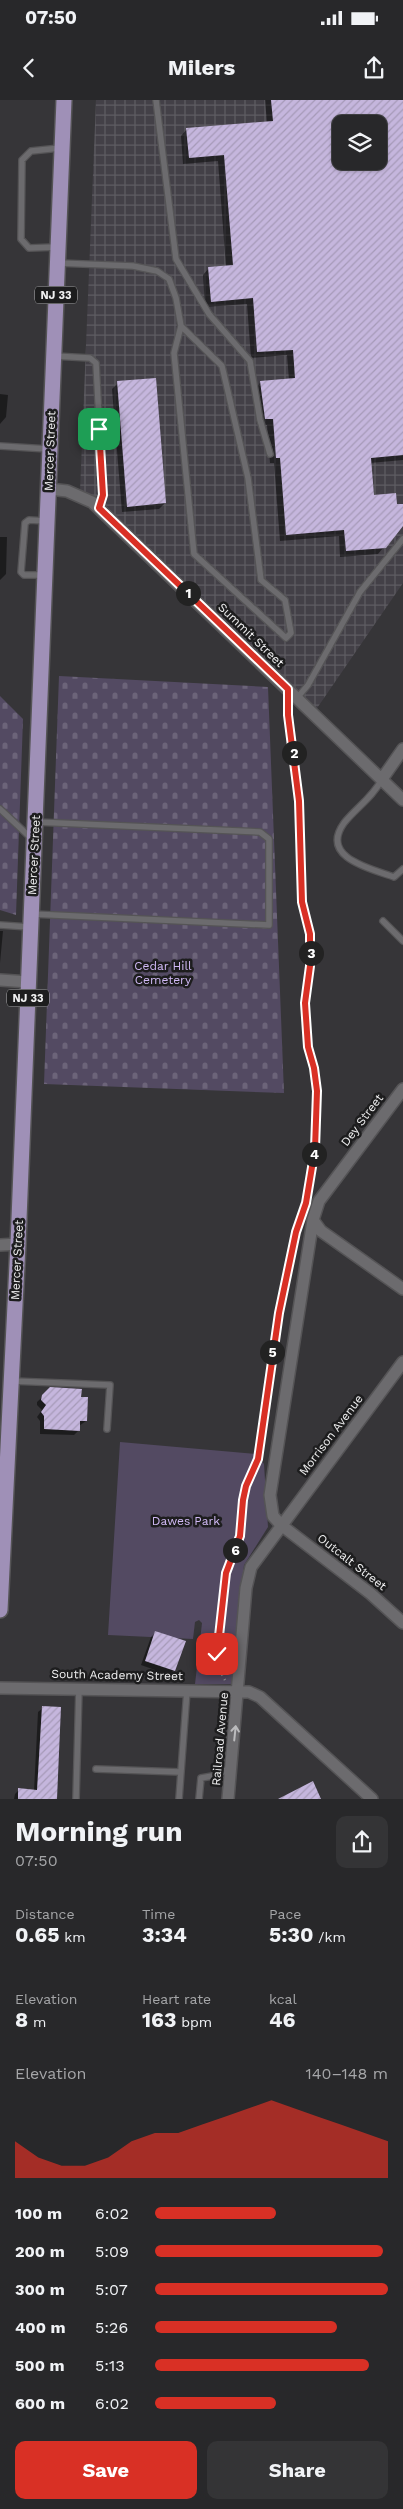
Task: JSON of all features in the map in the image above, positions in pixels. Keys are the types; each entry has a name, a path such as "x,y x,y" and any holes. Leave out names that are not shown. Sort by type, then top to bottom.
{"main road":[{"name":"Mercer Street","path":"0,1610 36,822 64,100"}],"street":[{"name":"Summit Street","path":"49,489 80,495 99,508 403,800"},
{"path":"382,779 403,749"},
{"path":"0,980 28,982"},
{"name":"Dey Street","path":"313,1220 319,1201 403,1089"},
{"path":"313,1220 321,1231 403,1289"},
{"path":"282,1524 273,1516 270,1495 313,1220"},
{"path":"0,1244 18,1244"},
{"name":"Morrison Avenue","path":"282,1524 403,1362"},
{"name":"Outcalt Street","path":"282,1524 371,1594 403,1623"},
{"name":"Railroad Avenue","path":"228,1799 248,1580 251,1567 282,1524"},
{"name":"South Academy Street","path":"0,1688 238,1690 260,1697 372,1799"}],"lane":[{"path":"156,100 176,259 208,314 250,361 260,420 270,454"},
{"path":"58,247 29,248 21,239 22,160 31,151 62,148"},
{"path":"58,263 133,266 157,271 169,279 176,298 181,326 174,353 194,554 286,638 290,633 285,600 261,580 248,478 222,366 181,326"},
{"path":"54,356 90,358 96,363 103,495 99,508"},
{"path":"0,446 51,449"},
{"path":"46,575 24,575 20,572 25,523 29,520 48,521"},
{"path":"297,698 308,685 360,592 403,539"},
{"path":"382,779 377,788 343,824 338,838 338,846 346,857 385,874 394,877 403,869"},
{"path":"0,809 35,841"},
{"path":"0,925 31,921 269,925 269,839 260,832 36,822"},
{"path":"383,921 403,941"},
{"path":"11,1381 110,1384 107,1429"},
{"path":"76,1799 79,1688"},
{"path":"178,1799 187,1690"},
{"path":"199,1799 201,1778 218,1776 232,1767"},
{"path":"96,1769 180,1772"}],"path":[{"path":"288,689 288,715 299,801 302,902 310,934 310,966 305,1003 308,1047 314,1068 317,1091 315,1149 306,1203"},
{"path":"225,1678 219,1670 217,1654 226,1573 240,1536 246,1486 258,1459 279,1313 299,1225"}],"shaded area":[{"path":"96,100 403,100 403,583 313,714 80,492"}],"green space":[{"name":"Cedar Hill Cemetery","path":"59,676 268,687 284,1093 44,1084"},
{"path":"0,696 23,719 16,915 0,910"},
{"name":"Dawes Park","path":"120,1442 257,1454 264,1464 268,1527 244,1565 232,1684 195,1684 202,1623 199,1620 195,1622 193,1639 108,1635"}],"building":[{"path":"271,100 403,100 403,455 371,458 374,495 396,493 397,504 403,504 403,526 386,548 346,551 344,530 286,535 280,458 276,458 273,419 265,419 260,381 295,378 293,350 257,352 253,298 211,302 208,267 233,265 224,155 189,158 186,128 273,121"},
{"path":"156,378 166,503 127,507 117,381"},
{"path":"50,1387 82,1389 81,1397 88,1397 87,1421 80,1421 80,1431 44,1429 44,1416 41,1412 46,1405 41,1400 42,1395"},
{"path":"155,1631 186,1641 175,1671 145,1661"},
{"path":"42,1706 61,1707 57,1799 18,1799 18,1788 37,1790"},
{"path":"313,1781 321,1799 278,1799"}],"route":[{"path":"99,429 103,495 99,508 288,689 288,715 296,766 301,842 302,902 304,916 309,924 311,952 305,1003 308,1047 314,1068 317,1091 315,1149 306,1203 296,1232 279,1313 258,1459 246,1486 238,1545 226,1573 217,1654"}]}
